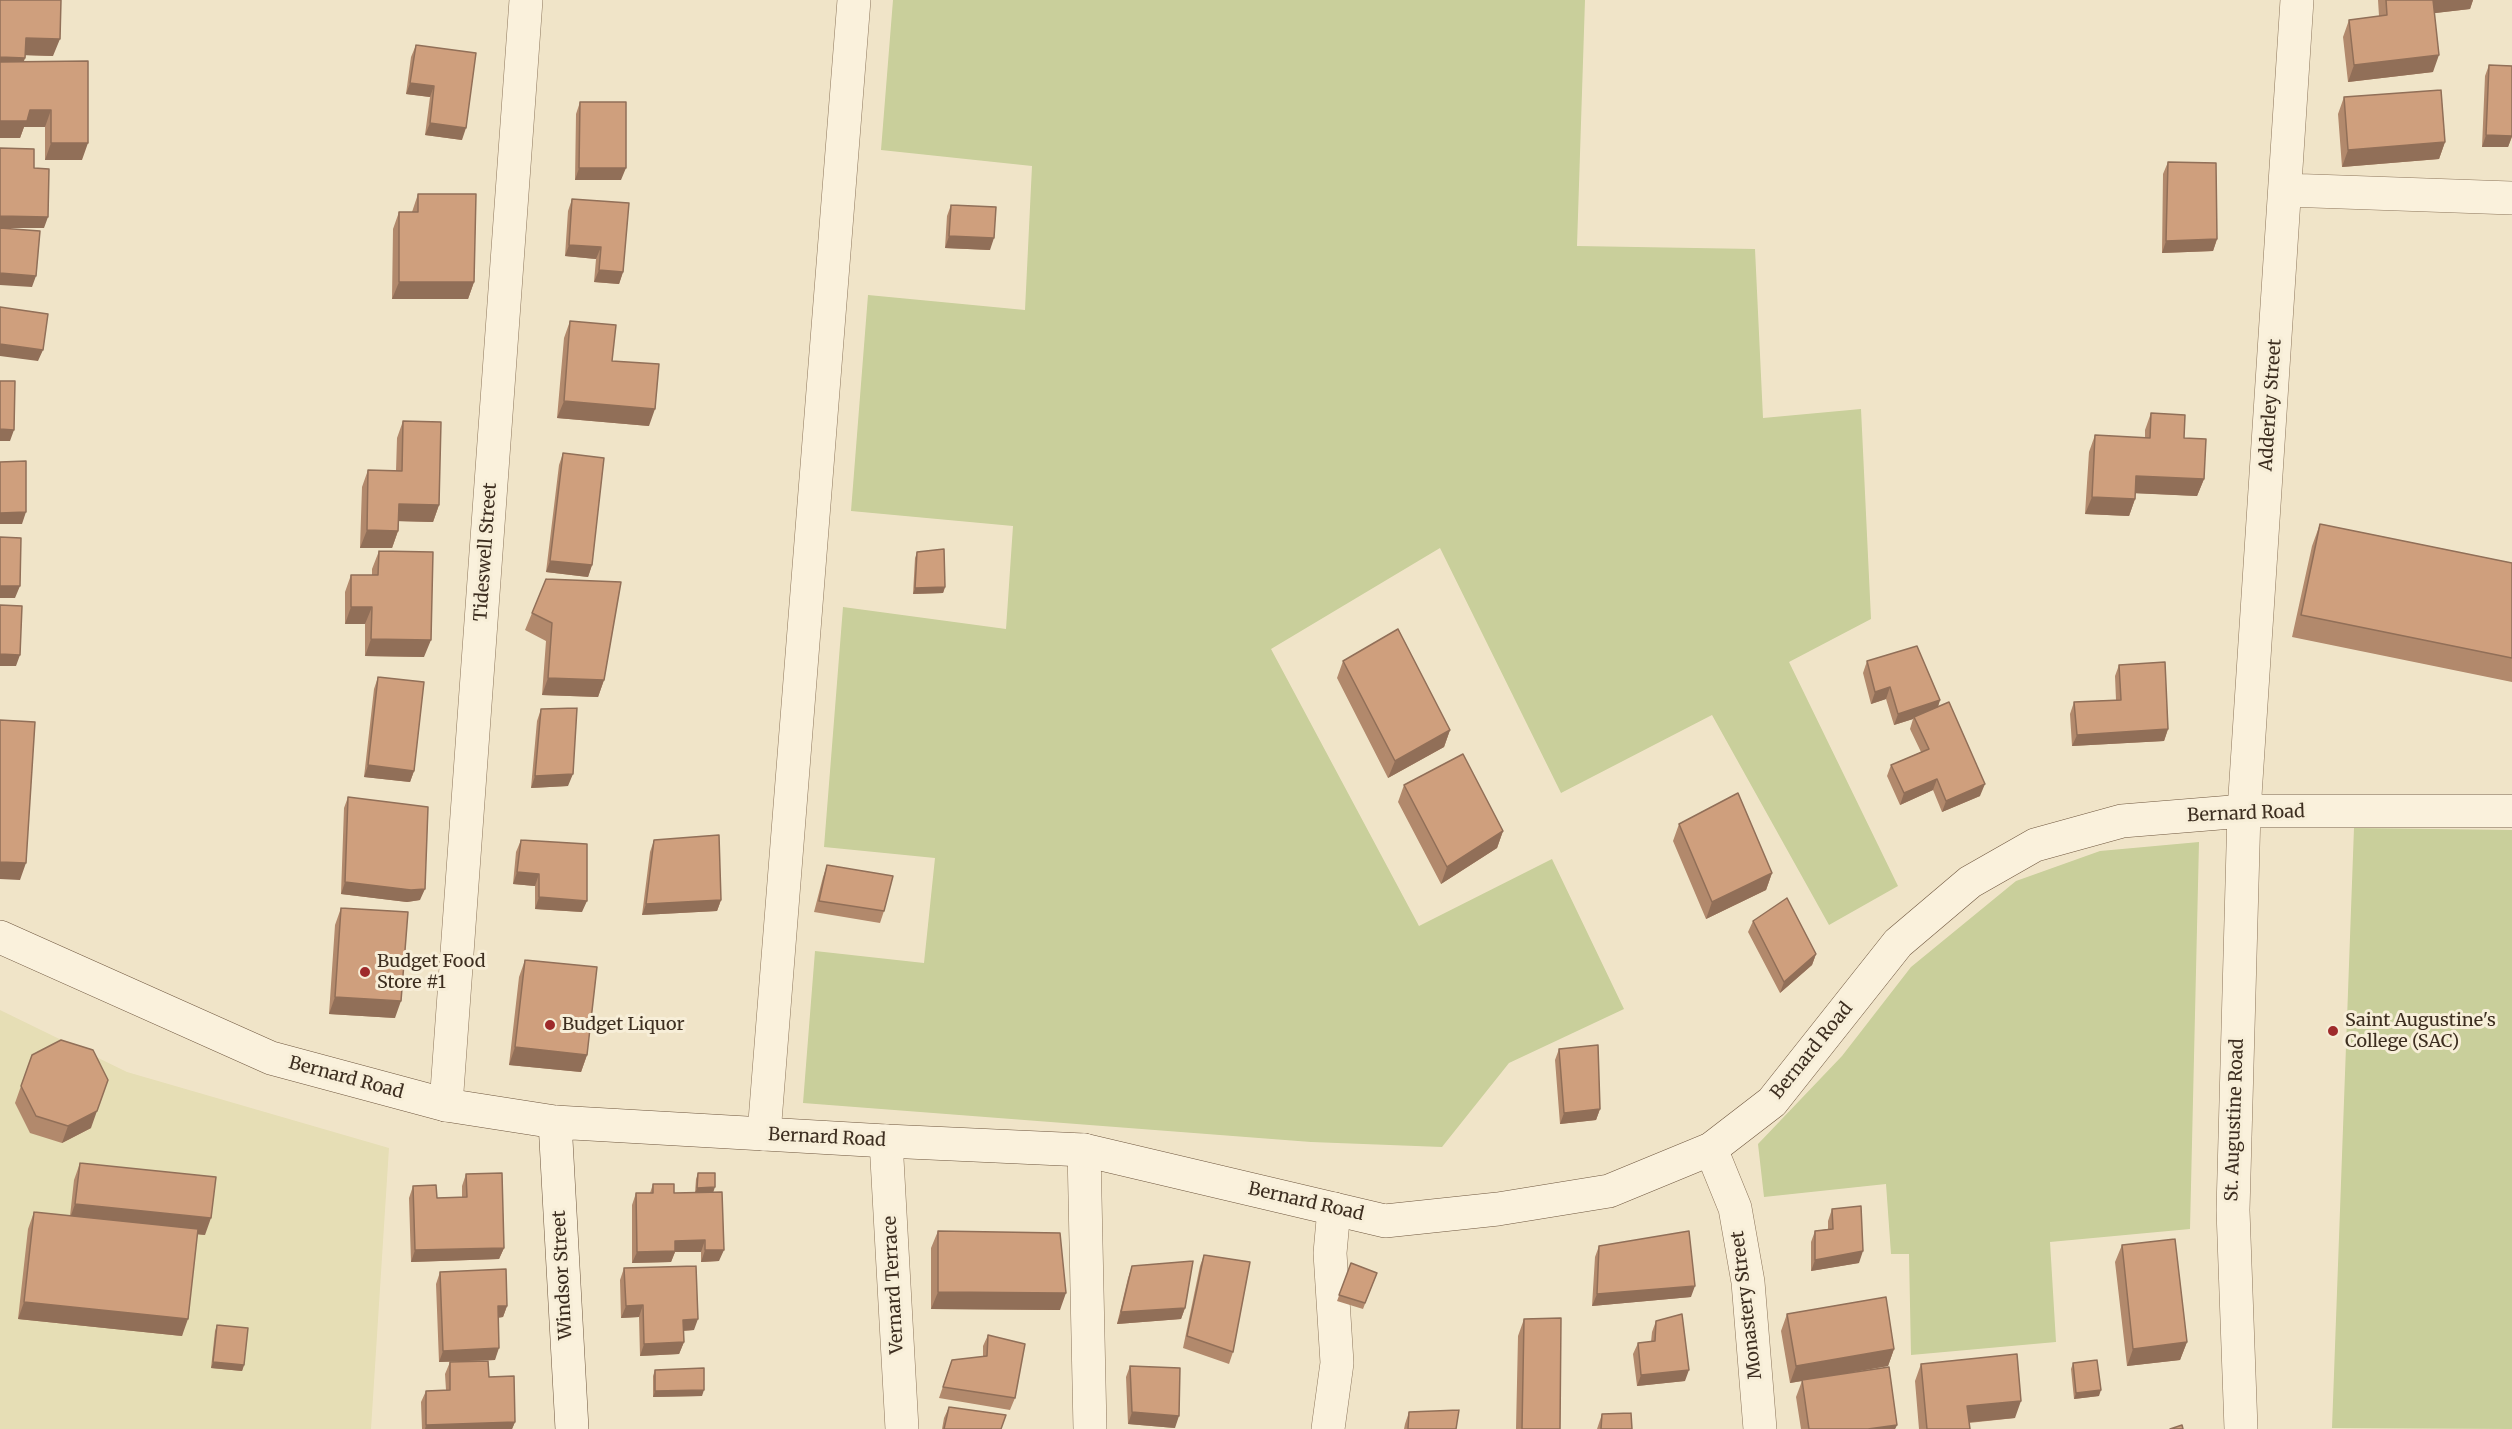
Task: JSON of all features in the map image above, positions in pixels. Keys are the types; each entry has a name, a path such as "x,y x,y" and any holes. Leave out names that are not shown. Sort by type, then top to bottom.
{"street":[{"name":"Tideswell Street","path":"446,1105 526,0"},
{"path":"764,1134 854,0"},
{"name":"Adderley Street","path":"2244,811 2297,0"},
{"path":"2285,190 2512,198"},
{"name":"Bernard Road","path":"0,937 271,1058 446,1105 555,1122 1084,1150 1385,1221 1498,1209 1609,1191 1711,1149 1772,1102 1898,943 1970,882 2035,845 2122,821 2244,811 2512,811"},
{"name":"St. Augustine Road","path":"2241,1429 2233,1210 2244,811"},
{"name":"Windsor Street","path":"555,1122 572,1429"},
{"name":"Vernard Terrace","path":"886,1141 902,1429"},
{"name":"Monastery Street","path":"1711,1149 1735,1208 1748,1282 1760,1429"},
{"path":"1084,1150 1090,1429"},
{"path":"1328,1429 1337,1363 1330,1253 1334,1209"}],"shaded area":[{"path":"0,1010 127,1072 389,1148 371,1429 0,1429"}],"green space":[{"path":"893,0 1585,0 1577,246 1755,249 1763,418 1861,409 1871,619 1789,662 1898,886 1829,925 1712,715 1561,793 1440,548 1271,649 1419,926 1552,859 1624,1009 1509,1063 1442,1147 1311,1142 803,1103 815,951 924,963 935,858 824,847 843,607 1006,629 1013,526 851,511 868,295 1025,310 1032,166 881,150"},
{"path":"2354,828 2512,830 2512,1429 2332,1428"},
{"path":"2199,842 2190,1229 2050,1242 2056,1342 1911,1355 1909,1254 1891,1254 1886,1184 1764,1197 1758,1144 1842,1056 1911,967 2016,881 2100,851"}],"building":[{"path":"0,0 61,0 60,39 26,38 25,58 0,57"},
{"path":"2386,0 2433,0 2439,55 2354,65 2349,20 2387,15"},
{"path":"416,45 476,53 466,128 430,123 434,86 410,83"},
{"path":"88,61 88,143 51,143 51,110 30,110 27,121 0,121 0,62"},
{"path":"2489,65 2512,66 2512,136 2486,135"},
{"path":"2441,90 2445,142 2348,150 2344,97"},
{"path":"580,102 626,102 626,168 579,168"},
{"path":"0,148 34,149 34,168 49,169 48,217 0,216"},
{"path":"2168,162 2216,163 2217,239 2166,241"},
{"path":"418,194 476,194 474,282 399,282 399,212 418,212"},
{"path":"572,199 629,203 623,272 599,270 601,247 569,245"},
{"path":"951,205 996,207 994,238 949,236"},
{"path":"0,228 40,231 36,276 0,273"},
{"path":"0,307 48,314 43,350 0,344"},
{"path":"570,321 616,325 612,361 659,364 655,409 564,401"},
{"path":"0,381 15,381 14,430 0,429"},
{"path":"2151,413 2185,415 2184,438 2206,439 2204,479 2136,476 2135,499 2092,497 2095,435 2150,438"},
{"path":"403,421 441,422 439,505 399,504 398,531 367,530 368,470 402,471"},
{"path":"563,453 604,458 592,565 550,561"},
{"path":"26,461 26,512 0,513 0,462"},
{"path":"2320,524 2512,563 2512,658 2301,615"},
{"path":"0,537 21,538 20,586 0,586"},
{"path":"944,549 945,587 915,588 917,552"},
{"path":"379,551 433,552 431,640 371,639 372,607 351,607 351,575 378,575"},
{"path":"546,579 621,582 604,680 548,678 552,623 532,613"},
{"path":"0,605 22,606 20,655 0,654"},
{"path":"1398,629 1450,730 1395,761 1343,661"},
{"path":"1917,646 1940,700 1898,714 1890,687 1875,692 1867,661"},
{"path":"2165,662 2168,729 2077,735 2074,702 2121,700 2119,665"},
{"path":"378,677 424,682 414,771 368,765"},
{"path":"1949,702 1985,784 1946,801 1937,779 1904,793 1891,765 1929,749 1914,717"},
{"path":"577,708 573,774 535,776 541,709"},
{"path":"0,720 35,722 26,863 0,862"},
{"path":"1463,754 1503,831 1447,867 1404,785"},
{"path":"1738,793 1772,873 1712,902 1679,824"},
{"path":"348,797 428,807 425,889 411,890 345,882"},
{"path":"719,835 721,900 646,904 654,840"},
{"path":"521,840 587,844 587,901 539,897 539,874 517,872"},
{"path":"827,865 893,876 884,911 819,901"},
{"path":"1787,898 1816,954 1784,982 1753,921"},
{"name":"Budget Food Store #1","path":"341,908 408,912 401,1001 335,997"},
{"name":"Budget Liquor","path":"525,960 597,967 587,1055 515,1047"},
{"path":"61,1040 93,1050 108,1080 97,1111 68,1126 36,1116 21,1086 32,1055"},
{"path":"1598,1045 1600,1109 1564,1113 1559,1049"},
{"path":"80,1163 216,1177 211,1218 75,1204"},
{"path":"502,1173 504,1248 415,1250 413,1186 436,1185 437,1198 467,1197 466,1174"},
{"path":"698,1173 715,1173 715,1187 697,1188"},
{"path":"653,1184 674,1184 674,1193 722,1192 724,1250 705,1250 705,1240 675,1241 675,1251 637,1252 636,1193 653,1193"},
{"path":"1861,1206 1863,1251 1815,1260 1815,1231 1833,1229 1832,1209"},
{"path":"34,1212 198,1229 188,1319 24,1302"},
{"path":"938,1231 1060,1233 1066,1293 938,1292"},
{"path":"1689,1231 1695,1286 1597,1294 1599,1246"},
{"path":"2175,1239 2187,1342 2133,1349 2122,1245"},
{"path":"1204,1255 1250,1262 1233,1352 1187,1336"},
{"path":"1193,1261 1185,1308 1121,1312 1132,1266"},
{"path":"1351,1263 1377,1273 1365,1303 1339,1295"},
{"path":"696,1266 698,1319 683,1320 684,1342 644,1344 643,1305 626,1306 624,1268"},
{"path":"506,1269 507,1306 498,1306 499,1348 443,1351 440,1272"},
{"path":"1886,1297 1894,1349 1796,1366 1787,1314"},
{"path":"1682,1314 1689,1370 1641,1375 1638,1343 1655,1341 1656,1321"},
{"path":"1561,1318 1560,1429 1522,1429 1524,1319"},
{"path":"217,1325 248,1328 244,1365 213,1362"},
{"path":"988,1335 1025,1344 1015,1398 943,1387 952,1360 987,1356"},
{"path":"2017,1354 2021,1401 1967,1406 1970,1429 1927,1429 1921,1364"},
{"path":"2097,1360 2101,1390 2076,1393 2073,1363"},
{"path":"488,1361 489,1377 514,1376 515,1422 426,1425 426,1391 450,1390 450,1362"},
{"path":"1130,1366 1180,1368 1179,1416 1132,1412"},
{"path":"1889,1367 1897,1425 1868,1429 1809,1429 1802,1380"},
{"path":"704,1368 704,1390 655,1391 655,1370"},
{"path":"949,1407 1006,1415 1001,1429 944,1429"},
{"path":"1459,1410 1456,1429 1408,1429 1409,1412"},
{"path":"1631,1413 1632,1429 1601,1429 1602,1414"},
{"path":"2182,1425 2183,1429 2170,1429"}],"place":[{"name":"Budget Food Store #1","path":"365,972"},
{"name":"Budget Liquor","path":"550,1025"},
{"name":"Saint Augustine's College (SAC)","path":"2333,1031"}]}
